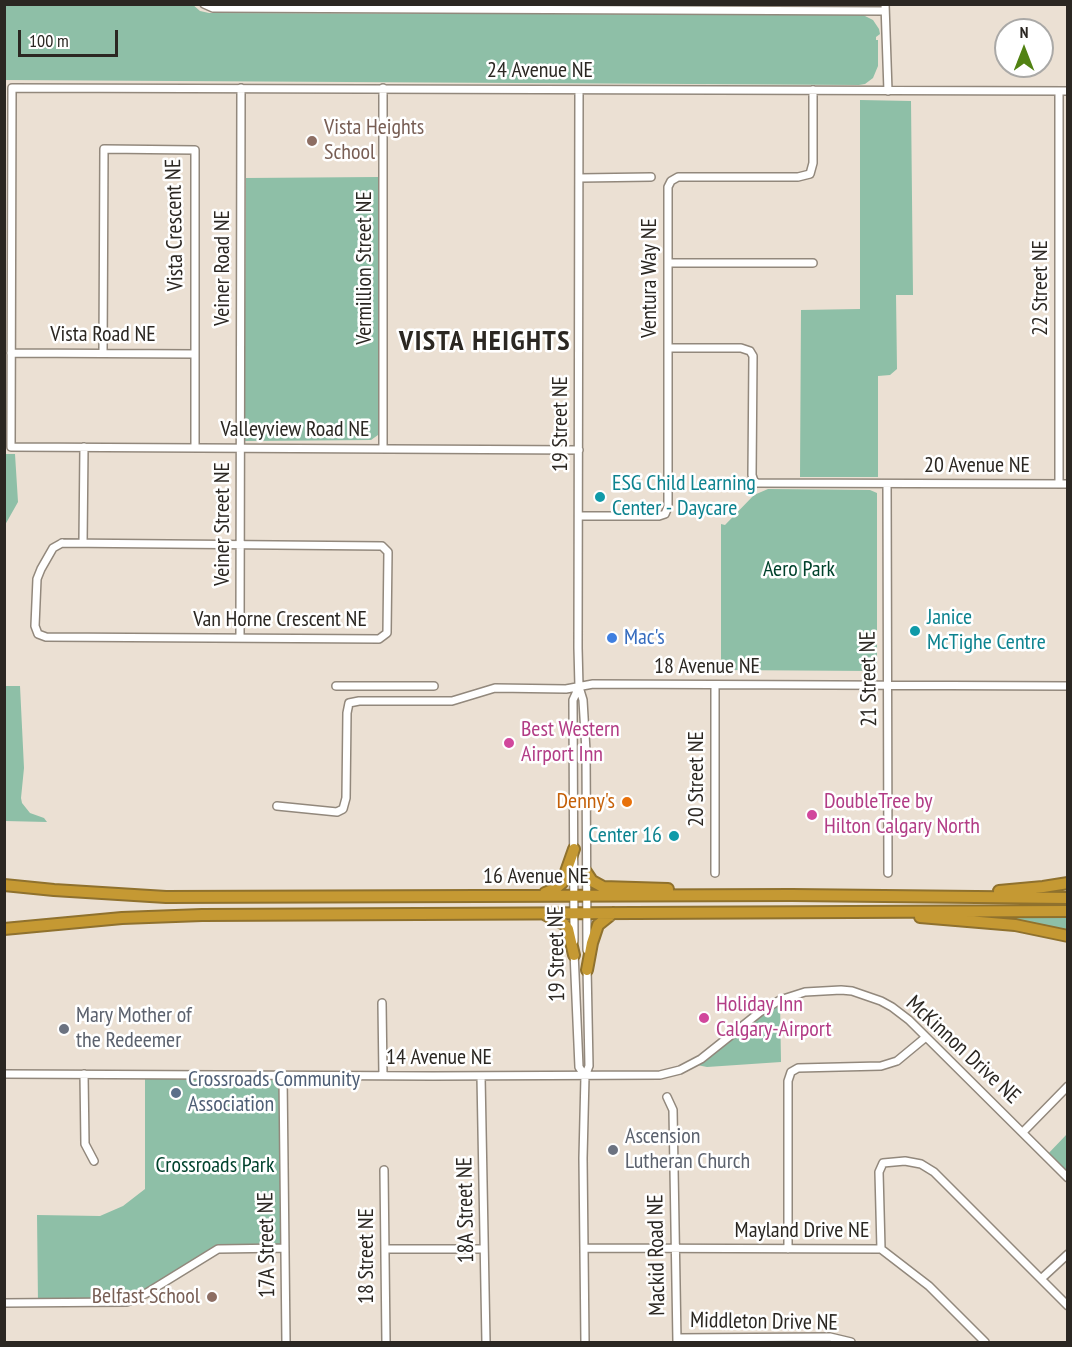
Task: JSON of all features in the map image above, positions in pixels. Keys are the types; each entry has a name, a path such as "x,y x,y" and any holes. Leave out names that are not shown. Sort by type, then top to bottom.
{"highway":[{"path":"537,895 559,886 566,874 574,849"},
{"path":"586,872 590,878 603,887 696,889 709,896"},
{"path":"947,897 1068,883"},
{"name":"16 Avenue NE","path":"4,885 166,897 537,895 1068,898"},
{"path":"891,911 917,917 1015,925 1068,936"},
{"name":"16 Avenue NE","path":"4,928 185,915 1068,911"},
{"path":"542,912 561,922 568,929 574,955"},
{"path":"587,970 598,925 613,913"}],"street":[{"path":"204,4 213,8 885,8 888,91"},
{"name":"24 Avenue NE","path":"11,353 12,88 1068,91"},
{"name":"Veiner Road NE","path":"241,88 241,447"},
{"name":"Vermillion Street NE","path":"383,88 383,448"},
{"name":"19 Street NE","path":"579,90 579,687 583,700 586,751 586,872 574,913 574,955 579,1066 585,1076"},
{"name":"Ventura Way NE","path":"579,516 659,516 665,514 668,507 668,187 671,181 678,177 798,177 810,174 813,163 813,90"},
{"name":"22 Street NE","path":"1059,91 1059,484"},
{"name":"Vista Crescent NE","path":"103,353 104,149 195,150 195,447"},
{"path":"580,178 651,177"},
{"path":"668,263 813,263"},
{"name":"20 Avenue NE","path":"668,348 741,348 750,351 753,356 752,475 754,482 1068,484"},
{"name":"Vista Road NE","path":"11,353 195,354"},
{"name":"Valleyview Road NE","path":"11,353 11,447 579,450"},
{"path":"83,543 84,447"},
{"name":"Veiner Street NE","path":"240,638 241,447"},
{"name":"21 Street NE","path":"887,484 888,873"},
{"name":"Van Horne Crescent NE","path":"83,543 382,546 388,552 387,630 385,636 379,639 42,636 35,626 36,589 41,569 57,545 83,543"},
{"name":"18 Avenue NE","path":"277,806 337,812 343,809 346,798 347,713 349,703 359,701 452,701 495,688 566,689 592,684 1068,686"},
{"name":"20 Street NE","path":"715,685 715,873"},
{"path":"336,686 434,686"},
{"name":"19 Street NE","path":"579,687 573,700 574,849 580,896 586,913 589,1065 585,1076 585,1342"},
{"name":"McKinnon Drive NE","path":"585,1076 653,1075 680,1070 710,1053 770,1005 793,995 829,989 852,991 881,1001 909,1020 1068,1178"},
{"path":"382,1003 383,1076"},
{"path":"788,1249 788,1081 791,1072 798,1068 881,1066 897,1061 926,1037"},
{"name":"14 Avenue NE","path":"4,1074 585,1076"},
{"path":"84,1074 85,1144 94,1161"},
{"name":"17A Street NE","path":"283,1076 286,1342"},
{"name":"18A Street NE","path":"481,1076 486,1342"},
{"path":"1023,1132 1068,1086"},
{"name":"Mackid Road NE","path":"667,1097 673,1110 677,1340"},
{"path":"880,1249 879,1172 883,1163 905,1161 921,1164 934,1172 1068,1306"},
{"name":"18 Street NE","path":"384,1170 386,1342"},
{"path":"4,1303 128,1302 218,1250 285,1248"},
{"name":"Mayland Drive NE","path":"584,1248 880,1249 929,1286 985,1342"},
{"path":"386,1249 484,1249"},
{"path":"1042,1278 1068,1254"},
{"name":"Middleton Drive NE","path":"677,1340 830,1337 850,1342"}],"green space":[{"path":"192,4 200,11 209,13 863,15 873,20 879,29 880,34 876,37 878,66 873,78 859,85 5,80 5,5"},
{"path":"860,100 911,101 913,295 896,295 897,369 890,375 878,376 878,477 800,477 801,310 860,309"},
{"path":"378,177 378,435 371,440 244,441 246,178"},
{"path":"5,454 15,454 18,502 5,525"},
{"name":"Aero Park","path":"768,489 870,490 877,493 877,664 873,671 721,670 721,524 725,525 754,495"},
{"path":"5,686 20,686 24,768 22,803 30,813 44,818 47,822 5,821"},
{"path":"1067,917 1067,931 1015,921 1015,918"},
{"path":"780,1000 781,1062 707,1067 692,1064"},
{"name":"Crossroads Park","path":"145,1074 283,1076 285,1248 225,1248 134,1300 38,1303 37,1215 100,1216 123,1206 145,1189"},
{"path":"1067,1134 1067,1178 1046,1156"}],"place":[{"name":"Vista Heights School","path":"312,141"},
{"name":"ESG Child Learning Center - Daycare","path":"600,497"},
{"name":"Janice McTighe Centre","path":"915,631"},
{"name":"Mac's","path":"612,638"},
{"name":"Best Western Airport Inn","path":"509,743"},
{"name":"Denny's","path":"627,802"},
{"name":"DoubleTree by Hilton Calgary North","path":"812,815"},
{"name":"Center 16","path":"674,836"},
{"name":"Holiday Inn Calgary-Airport","path":"704,1018"},
{"name":"Mary Mother of the Redeemer","path":"64,1029"},
{"name":"Crossroads Community Association","path":"176,1093"},
{"name":"Ascension Lutheran Church","path":"613,1150"},
{"name":"Belfast School","path":"212,1297"}],"district":[{"name":"VISTA HEIGHTS","path":"485,342"}]}
